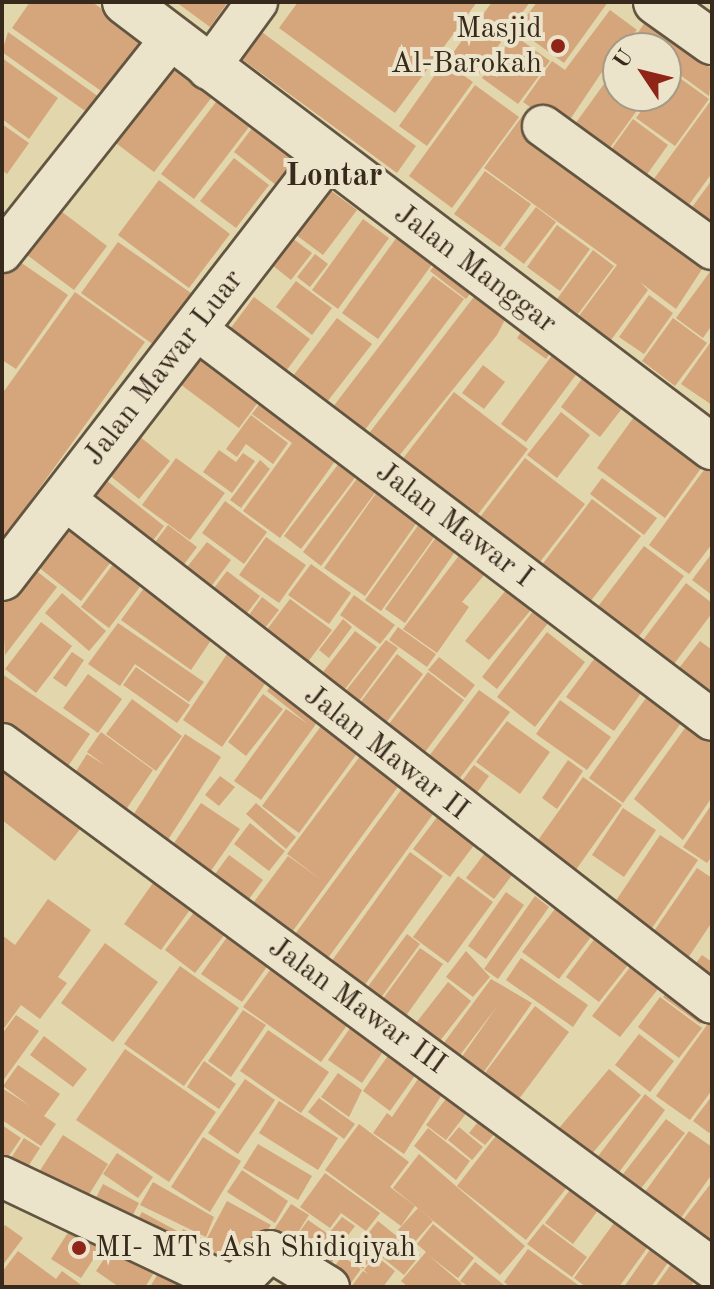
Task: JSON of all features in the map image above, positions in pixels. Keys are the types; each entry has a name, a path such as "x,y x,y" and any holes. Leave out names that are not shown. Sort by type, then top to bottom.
{"street":[{"name":"Jalan Manggar","path":"125,2 208,69 712,447"},
{"path":"208,69 257,2"},
{"path":"656,2 712,42"},
{"path":"2,252 171,39"},
{"path":"543,126 712,249"},
{"name":"Jalan Mawar Luar","path":"2,578 327,157"},
{"name":"Jalan Mawar I","path":"196,329 712,720"},
{"name":"Jalan Mawar II","path":"63,498 712,1003"},
{"name":"Jalan Mawar III","path":"2,744 712,1268"},
{"path":"2,1177 227,1284 240,1281 270,1251 329,1287"}],"building":[{"path":"30,2 92,2 143,38 104,93 12,28"},
{"path":"176,2 228,2 210,27"},
{"path":"298,2 477,2 395,113 279,28"},
{"path":"492,2 530,2 506,35 481,17"},
{"name":"Masjid Al-Barokah","path":"537,2 608,2 564,63 517,29"},
{"path":"610,10 637,30 602,32 602,72 563,130 523,102 552,61 565,70"},
{"path":"647,19 664,32 638,32"},
{"path":"474,23 501,42 478,75 451,56"},
{"path":"255,27 416,146 397,173 235,54"},
{"path":"8,32 99,97 88,113 2,52"},
{"path":"514,35 550,61 518,104 482,78"},
{"path":"682,46 712,69 709,96 682,76"},
{"path":"168,49 219,88 154,172 104,134"},
{"path":"2,58 58,98 29,139 2,119"},
{"path":"444,62 473,82 427,146 399,126"},
{"path":"682,80 709,99 675,146 636,118 640,112 682,112"},
{"path":"475,85 519,117 452,208 409,176"},
{"path":"602,87 602,112 636,112 601,160 567,135"},
{"path":"222,94 255,119 194,199 161,174"},
{"path":"712,99 712,173 683,213 648,187"},
{"path":"523,115 712,254 676,309 640,282 648,290 611,340 579,316 617,265 484,168"},
{"path":"633,119 668,145 638,187 603,161"},
{"path":"2,124 29,143 7,174 2,170"},
{"path":"253,127 296,159 276,185 234,152"},
{"path":"234,158 269,185 236,228 200,201"},
{"path":"485,171 531,204 500,247 454,214"},
{"path":"159,180 230,234 189,288 118,235"},
{"path":"712,180 712,232 687,214"},
{"path":"318,181 357,210 323,255 284,226"},
{"path":"49,202 107,246 74,290 15,246"},
{"path":"536,207 556,222 524,264 504,249"},
{"path":"363,219 389,238 338,309 312,290"},
{"path":"557,225 590,249 560,291 527,267"},
{"path":"279,228 312,253 291,280 258,254"},
{"path":"397,237 433,263 378,339 342,313"},
{"path":"118,242 191,293 154,345 81,293"},
{"path":"593,250 614,266 578,314 557,299"},
{"path":"445,253 480,281 466,299 430,271"},
{"path":"315,254 328,264 310,287 297,277"},
{"path":"10,255 68,295 16,369 2,360 2,268"},
{"path":"712,269 712,325 703,338 676,318"},
{"path":"433,276 464,299 358,439 326,416"},
{"path":"296,281 332,308 312,335 276,307"},
{"path":"480,289 509,312 497,335 390,467 360,445"},
{"path":"75,292 145,342 2,540 2,394"},
{"path":"649,295 673,313 644,354 619,337"},
{"path":"254,297 310,339 286,371 230,329"},
{"path":"337,318 372,344 327,402 293,376"},
{"path":"673,318 707,343 675,386 642,361"},
{"path":"530,320 559,341 546,359 517,338"},
{"path":"204,343 267,390 239,428 176,381"},
{"path":"712,344 712,405 681,384"},
{"path":"556,350 581,368 526,442 501,424"},
{"path":"483,365 505,382 484,409 462,393"},
{"path":"587,372 627,402 600,437 561,407"},
{"path":"269,391 343,450 280,538 243,511 292,443 252,414"},
{"path":"454,392 528,449 469,526 395,469"},
{"path":"639,410 707,460 665,518 597,468"},
{"path":"561,412 590,435 557,478 527,455"},
{"path":"251,415 288,443 273,464 246,444 237,457 226,449"},
{"path":"139,436 170,461 139,499 108,474"},
{"path":"219,450 236,462 243,453 255,461 232,493 203,472"},
{"path":"176,458 225,493 190,540 142,505"},
{"path":"343,458 360,471 301,549 284,536"},
{"path":"525,458 585,504 536,567 477,521"},
{"path":"712,459 712,544 689,574 649,545"},
{"path":"260,460 270,469 241,508 230,500"},
{"path":"367,465 386,478 321,566 303,552"},
{"path":"602,478 657,518 644,535 590,494"},
{"path":"106,480 164,526 142,555 83,508"},
{"path":"379,489 420,518 365,596 324,568"},
{"path":"592,499 641,536 583,611 535,574"},
{"path":"225,501 267,532 244,564 202,533"},
{"path":"70,513 119,551 81,601 32,562"},
{"path":"424,517 440,529 381,611 365,600"},
{"path":"168,525 197,547 173,579 144,557"},
{"path":"442,529 462,542 405,623 385,609"},
{"path":"266,537 306,565 279,603 239,575"},
{"path":"207,542 231,560 201,600 176,581"},
{"path":"644,546 684,576 631,647 590,617"},
{"path":"464,549 489,569 462,602 469,607 437,653 403,629"},
{"path":"712,553 712,595 692,580"},
{"path":"120,555 148,576 109,628 81,607"},
{"path":"311,564 351,593 329,624 288,595"},
{"path":"30,566 57,587 5,655 2,603"},
{"path":"227,571 260,596 238,625 205,600"},
{"path":"149,581 218,630 191,670 121,620"},
{"path":"686,583 712,603 712,613 674,664 643,640"},
{"path":"510,585 535,605 489,660 465,641"},
{"path":"62,593 106,631 89,651 45,613"},
{"path":"354,595 395,625 380,644 340,615"},
{"path":"262,597 279,610 254,642 238,630"},
{"path":"290,599 332,630 298,675 256,644"},
{"path":"537,606 552,618 497,689 482,677"},
{"path":"343,619 352,627 329,658 319,650"},
{"path":"41,622 72,646 36,693 5,669"},
{"path":"118,623 204,682 189,702 135,664 120,686 88,664"},
{"path":"398,627 436,654 427,667 389,640"},
{"path":"355,631 377,647 338,698 316,681"},
{"path":"547,632 585,662 535,727 497,697"},
{"path":"386,640 398,648 351,712 337,702"},
{"path":"700,641 712,650 712,701 669,681"},
{"path":"233,645 273,672 222,747 183,720"},
{"path":"72,652 84,660 66,687 53,678"},
{"path":"397,654 423,674 379,732 353,712"},
{"path":"597,655 644,689 614,731 566,697"},
{"path":"439,657 475,685 465,698 428,670"},
{"path":"136,667 190,705 177,723 123,685"},
{"path":"428,672 464,700 416,764 380,736"},
{"path":"2,674 90,734 62,775 2,734"},
{"path":"88,674 122,699 98,733 63,708"},
{"path":"278,676 324,713 261,800 234,781 286,709 308,724 267,691"},
{"path":"479,690 510,712 450,791 420,768"},
{"path":"263,694 283,709 246,756 228,742"},
{"path":"646,698 681,723 623,803 589,778"},
{"path":"132,699 182,736 156,771 106,734"},
{"path":"560,700 611,737 587,770 536,734"},
{"path":"507,721 550,752 520,794 476,762"},
{"path":"690,721 712,736 712,797 683,840 634,799"},
{"path":"324,722 361,748 299,833 262,806"},
{"path":"101,732 153,770 125,811 73,776 87,754 106,766 87,752"},
{"path":"185,734 221,757 166,843 130,820"},
{"path":"361,755 400,784 284,943 245,914 288,856 322,880 287,854"},
{"path":"2,756 88,819 55,861 2,820"},
{"path":"568,760 583,771 557,809 542,798"},
{"path":"474,765 489,776 468,805 453,793"},
{"path":"220,776 235,787 219,806 205,795"},
{"path":"583,777 622,805 570,878 531,850"},
{"path":"407,782 439,806 320,969 287,945"},
{"path":"201,803 240,829 208,875 170,849"},
{"path":"256,803 296,837 286,849 246,814"},
{"path":"712,804 712,856 707,863 683,847"},
{"path":"444,808 481,836 450,877 413,849"},
{"path":"623,808 656,830 624,877 592,855"},
{"path":"250,823 285,851 269,871 234,844"},
{"path":"660,835 698,860 650,931 613,905"},
{"path":"494,841 522,862 494,899 466,878"},
{"path":"410,852 443,876 359,993 326,969"},
{"path":"229,855 263,880 241,910 207,885"},
{"path":"697,868 712,878 712,922 686,961 650,937"},
{"path":"160,873 197,900 161,950 124,924"},
{"path":"458,876 493,902 448,963 413,937"},
{"path":"506,892 524,905 486,959 468,946"},
{"path":"535,896 549,907 498,979 484,969"},
{"path":"48,899 91,930 58,977 67,983 40,1019 21,1005 2,1031 2,935 15,945"},
{"path":"561,901 597,929 559,979 522,952"},
{"path":"202,902 232,925 195,973 165,950"},
{"path":"235,926 276,954 242,1002 201,974"},
{"path":"601,930 635,956 599,1002 566,977"},
{"path":"407,934 420,944 375,1006 361,996"},
{"path":"105,943 158,982 113,1042 61,1003"},
{"path":"420,948 443,964 400,1024 377,1007"},
{"path":"466,951 490,977 473,997 446,977"},
{"path":"702,955 712,962 712,989 687,975"},
{"path":"638,957 666,979 620,1037 592,1016"},
{"path":"521,958 588,1005 573,1027 506,980"},
{"path":"278,959 355,1014 321,1062 243,1007"},
{"path":"180,966 239,1008 184,1086 124,1044"},
{"path":"491,979 532,1003 474,1086 452,1071 498,1005 451,1067 435,1055"},
{"path":"675,980 712,1008 700,1024 663,997"},
{"path":"448,982 471,1001 432,1051 409,1032"},
{"path":"660,997 702,1028 679,1058 638,1027"},
{"path":"535,1006 569,1032 510,1111 476,1085"},
{"path":"243,1010 266,1025 231,1077 208,1061"},
{"path":"16,1015 39,1031 2,1082 2,1034"},
{"path":"712,1018 712,1090 690,1120 656,1096"},
{"path":"355,1021 388,1044 362,1083 328,1060"},
{"path":"268,1030 329,1072 301,1113 240,1071"},
{"path":"639,1034 674,1061 650,1092 615,1065"},
{"path":"44,1036 87,1069 73,1087 30,1055"},
{"path":"397,1043 424,1063 390,1111 363,1091"},
{"path":"125,1049 216,1112 169,1182 76,1120"},
{"path":"204,1061 236,1084 219,1109 187,1087"},
{"path":"18,1065 60,1094 44,1116 56,1124 41,1146 2,1120 2,1088 30,1106 3,1086"},
{"path":"427,1066 450,1082 404,1154 373,1133 387,1113 392,1117"},
{"path":"609,1069 641,1095 586,1161 554,1134"},
{"path":"338,1073 362,1090 349,1117 321,1097"},
{"path":"245,1079 275,1100 238,1154 208,1133"},
{"path":"455,1087 474,1103 446,1140 426,1125"},
{"path":"645,1094 665,1110 617,1175 596,1159"},
{"path":"712,1096 712,1129 709,1133 693,1121"},
{"path":"319,1098 355,1124 344,1139 308,1112"},
{"path":"279,1101 338,1138 318,1170 259,1133"},
{"path":"487,1111 503,1124 485,1145 469,1133"},
{"path":"666,1119 685,1133 634,1197 616,1183"},
{"path":"359,1124 409,1162 390,1187 415,1206 401,1226 325,1170"},
{"path":"505,1124 574,1178 526,1240 457,1186"},
{"path":"2,1125 21,1138 2,1166"},
{"path":"459,1127 483,1147 472,1160 448,1140"},
{"path":"428,1128 470,1161 456,1180 414,1146"},
{"path":"689,1131 712,1147 712,1174 673,1229 637,1203"},
{"path":"63,1135 108,1164 85,1201 39,1172"},
{"path":"203,1137 241,1161 210,1212 171,1187"},
{"path":"24,1138 40,1148 18,1182 2,1172"},
{"path":"258,1144 312,1176 298,1200 243,1168"},
{"path":"117,1153 153,1177 138,1198 103,1174"},
{"path":"419,1154 525,1246 500,1275 393,1188"},
{"path":"242,1170 288,1201 275,1223 227,1192"},
{"path":"325,1173 380,1213 366,1231 341,1213 330,1228 300,1207"},
{"path":"579,1178 607,1198 573,1244 545,1223"},
{"path":"153,1182 214,1217 206,1237 140,1205"},
{"path":"712,1182 712,1258 676,1229"},
{"path":"103,1184 139,1203 124,1232 88,1213"},
{"path":"227,1201 271,1225 235,1279 197,1257"},
{"path":"291,1204 309,1215 288,1248 308,1220 344,1245 321,1278 267,1240"},
{"path":"418,1208 433,1221 413,1244 398,1230"},
{"path":"142,1212 179,1232 169,1250 132,1230"},
{"path":"622,1212 655,1237 619,1287 586,1287 574,1278"},
{"name":"MI- MTs Ash Shidiqiyah","path":"78,1217 108,1237 81,1278 51,1259"},
{"path":"342,1217 355,1226 343,1242 330,1232"},
{"path":"378,1221 420,1255 404,1275 362,1241"},
{"path":"433,1224 474,1258 458,1278 428,1255 462,1284 459,1287 408,1287 401,1281 426,1252 417,1244"},
{"path":"543,1224 587,1257 572,1277 527,1244"},
{"path":"5,1225 23,1238 2,1266 2,1229"},
{"path":"183,1229 201,1238 191,1260 172,1251"},
{"path":"658,1238 676,1251 651,1287 624,1287"},
{"path":"116,1241 157,1268 145,1287 119,1287 96,1271"},
{"path":"361,1244 374,1255 363,1269 349,1258"},
{"path":"528,1249 581,1287 510,1287 504,1282"},
{"path":"18,1251 56,1279 62,1271 84,1287 2,1287 2,1272"},
{"path":"679,1253 702,1270 690,1287 655,1287"},
{"path":"342,1256 361,1269 348,1287 326,1278"},
{"path":"376,1256 395,1271 383,1287 351,1287 363,1271 368,1274 364,1270"},
{"path":"165,1262 187,1275 180,1287 150,1287"},
{"path":"475,1262 504,1285 469,1287 460,1281"}],"place":[{"name":"Masjid Al-Barokah","path":"558,46"},
{"name":"MI- MTs Ash Shidiqiyah","path":"79,1248"}],"district":[{"name":"Lontar","path":"334,177"}]}
